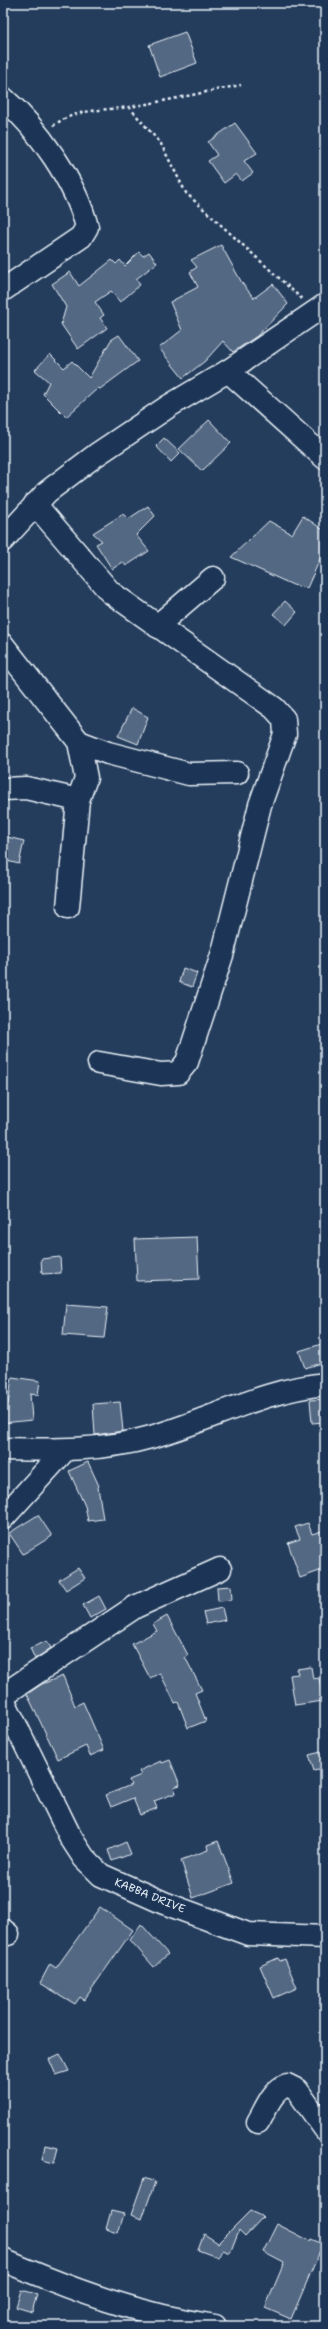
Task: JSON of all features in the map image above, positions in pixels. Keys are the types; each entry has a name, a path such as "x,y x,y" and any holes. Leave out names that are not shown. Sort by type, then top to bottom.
{"street":[{"path":"3,98 15,108 42,142 82,207 87,227 80,237 3,290"},
{"path":"3,540 47,492 96,455 169,406 228,371 320,308"},
{"path":"228,371 325,458"},
{"path":"35,504 110,592 274,708 284,719 285,734 260,805 223,952 187,1062 178,1073 161,1074 99,1063"},
{"path":"158,626 213,578"},
{"path":"3,644 79,742 86,778 78,800 68,907"},
{"path":"79,742 108,753 189,774 237,773"},
{"path":"3,789 26,788 78,800"},
{"path":"3,1449 66,1450 112,1446 152,1437 273,1393 325,1384"},
{"path":"3,1518 66,1450"},
{"path":"3,1695 135,1608 220,1569"},
{"name":"KABBA DRIVE","path":"3,1699 71,1838 84,1858 100,1875 121,1886 248,1934 325,1937"},
{"path":"258,2122 276,2092 287,2085 297,2090 325,2129"},
{"path":"3,2260 61,2285 142,2311 216,2326"}],"path":[{"path":"42,142 47,130 62,119 80,112 129,106 241,85"},
{"path":"129,106 161,144 186,193 320,308"}],"building":[{"path":"185,32 197,63 160,77 149,45"},
{"path":"235,123 257,153 244,161 253,173 242,181 236,174 224,183 208,161 217,155 208,142"},
{"path":"221,245 242,283 254,298 273,284 288,304 257,336 233,352 223,341 205,361 183,378 159,348 182,330 170,302 198,287 190,272 197,267 191,260"},
{"path":"139,252 143,256 149,252 157,263 136,279 140,285 120,302 111,291 95,302 104,315 100,318 107,328 78,349 61,324 66,307 52,284 70,272 79,286 112,260 116,264 120,260 125,266"},
{"path":"119,335 138,361 100,389 98,388 66,417 43,394 49,382 35,370 50,354 64,368 72,361 89,378 111,340"},
{"path":"209,420 231,443 202,471 179,449"},
{"path":"164,438 180,453 171,462 156,446"},
{"path":"148,506 155,516 136,535 149,551 126,566 123,562 112,569 96,544 102,541 93,533 123,514 128,519"},
{"path":"303,516 325,531 325,548 307,588 293,585 231,557 269,521 292,534"},
{"path":"285,601 297,612 286,625 273,614"},
{"path":"132,708 148,717 138,744 118,736"},
{"path":"3,836 24,841 19,864 3,860"},
{"path":"183,968 197,973 192,987 179,982"},
{"path":"197,1237 199,1279 137,1281 135,1239"},
{"path":"60,1257 61,1273 42,1274 41,1259"},
{"path":"66,1304 108,1307 104,1338 63,1335"},
{"path":"325,1343 325,1362 305,1368 299,1351"},
{"path":"12,1377 40,1381 38,1395 30,1394 32,1420 3,1423 3,1405 8,1405"},
{"path":"325,1399 325,1422 312,1423 310,1400"},
{"path":"120,1402 123,1431 95,1435 93,1404"},
{"path":"88,1462 99,1486 103,1519 88,1521 85,1506 69,1471"},
{"path":"38,1515 52,1536 23,1554 9,1533"},
{"path":"308,1523 312,1534 325,1530 325,1569 300,1578 288,1543 300,1539 295,1527"},
{"path":"78,1568 85,1578 66,1590 59,1580"},
{"path":"231,1586 232,1600 218,1601 217,1587"},
{"path":"99,1596 106,1609 90,1618 83,1605"},
{"path":"222,1608 225,1620 206,1624 203,1612"},
{"path":"167,1616 188,1655 185,1657 202,1690 195,1693 206,1721 188,1728 178,1702 175,1703 160,1673 150,1678 132,1644 157,1631 153,1624"},
{"path":"47,1641 51,1648 35,1659 30,1648"},
{"path":"311,1667 313,1679 319,1678 323,1701 295,1705 290,1675 298,1674 297,1669"},
{"path":"63,1676 75,1706 83,1702 104,1750 90,1756 86,1746 58,1759 27,1694 42,1684"},
{"path":"325,1751 325,1768 314,1771 309,1755"},
{"path":"170,1760 180,1785 174,1787 176,1793 154,1801 157,1808 140,1815 133,1798 111,1807 106,1795 131,1785 129,1780 141,1775 139,1771 161,1761 162,1763"},
{"path":"218,1841 234,1883 193,1898 181,1860 208,1850 207,1845"},
{"path":"126,1842 131,1854 112,1861 108,1850"},
{"path":"100,1907 133,1930 84,2000 80,1997 75,2004 40,1983 50,1964 56,1968"},
{"path":"141,1924 168,1954 154,1967 130,1940"},
{"path":"278,1958 280,1961 285,1959 297,1988 274,1998 260,1966"},
{"path":"60,2054 69,2071 56,2075 49,2059"},
{"path":"45,2145 58,2148 54,2163 42,2160"},
{"path":"144,2178 155,2182 142,2219 131,2215"},
{"path":"111,2211 124,2214 118,2233 106,2229"},
{"path":"250,2211 263,2217 245,2236 239,2230 230,2253 223,2250 219,2258 198,2250 204,2234 218,2243"},
{"path":"277,2224 310,2241 311,2239 323,2244 291,2319 265,2308 284,2263 263,2252"},
{"path":"21,2290 37,2294 32,2312 16,2307"}]}
